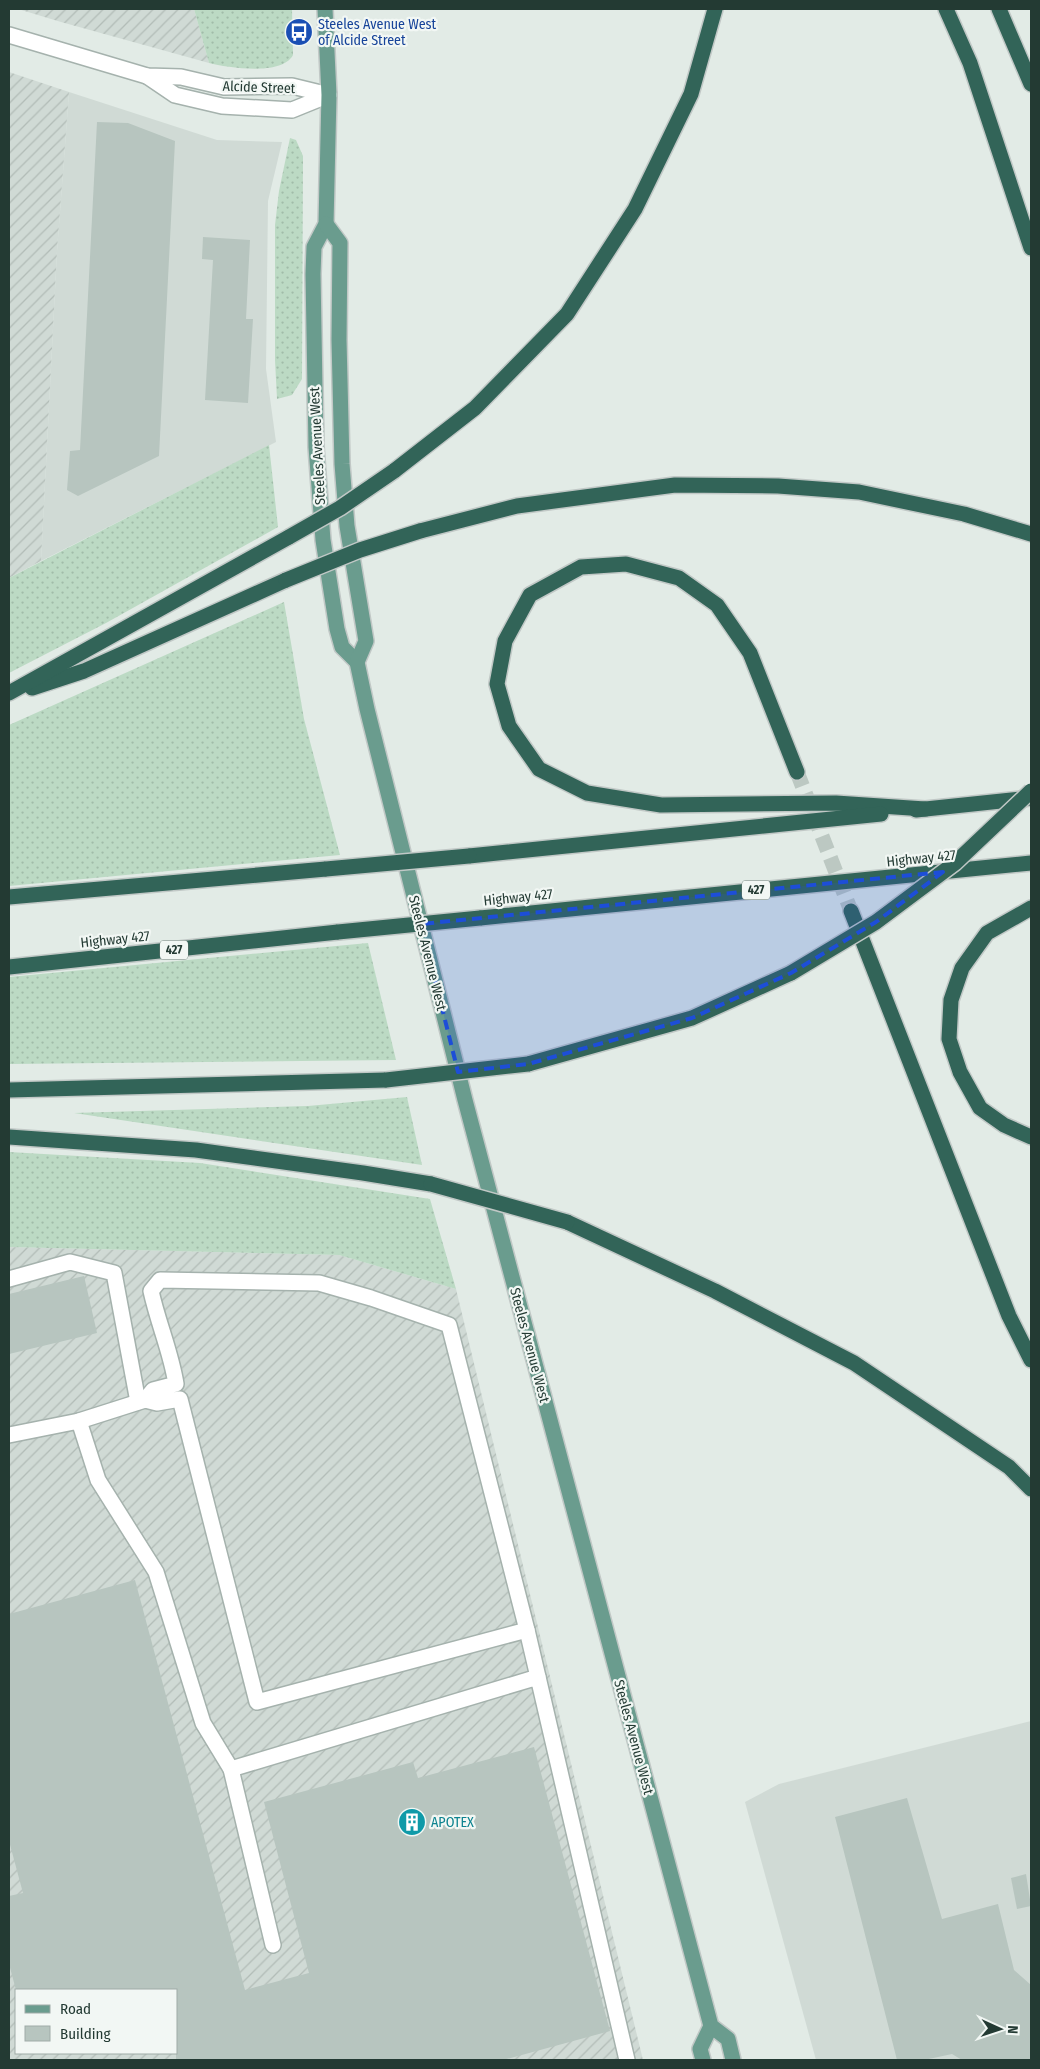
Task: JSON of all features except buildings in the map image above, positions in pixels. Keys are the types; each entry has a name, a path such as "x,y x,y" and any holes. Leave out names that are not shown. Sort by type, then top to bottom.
{"highway":[{"path":"9,694 340,508 394,471 476,408 567,314 635,209 691,94 714,9"},
{"path":"946,9 970,63 1031,248"},
{"path":"999,9 1031,84"},
{"path":"9,694 84,671 286,580 360,550 420,531 517,506 675,485 778,486 859,492 964,514 1031,534"},
{"path":"797,772 750,654 717,605 679,578 626,564 580,567 530,595 505,641 497,684 509,726 539,769 587,793 660,805 836,803 925,809"},
{"path":"9,1090 386,1080 528,1064 692,1018 791,972 876,922 955,863 1031,791"},
{"path":"9,897 469,856 1031,798"},
{"name":"Highway 427","path":"9,967 338,932 1031,863"},
{"path":"1031,908 987,933 962,968 951,1000 949,1039 960,1072 980,1108 1004,1125 1031,1137"},
{"path":"851,911 1009,1316 1031,1360"},
{"path":"9,1137 196,1150 363,1173 431,1184 567,1222 715,1291 854,1363 1009,1467 1031,1489"}],"main road":[{"name":"Steeles Avenue West","path":"325,9 329,95 326,224 314,247 314,389 318,489 323,540 337,629 342,647 357,662 369,718 465,1100 711,2026"},
{"name":"Steeles Avenue West","path":"326,224 340,243 339,340 342,464 347,526 366,641 357,662"},
{"path":"703,2060 700,2049 711,2026 728,2039 733,2060"}],"street":[{"name":"Alcide Street","path":"9,35 147,76 181,77 224,87 292,86 329,95"},
{"name":"Alcide Street","path":"147,76 175,95 222,106 292,110 329,95"},
{"path":"9,1279 70,1262 114,1273 142,1401"},
{"path":"142,1401 153,1390 176,1384 173,1368 156,1317 151,1292 160,1280 319,1284 371,1298 449,1325 527,1630 627,2060"},
{"path":"9,1436 79,1421 142,1401 157,1403 180,1399 257,1702 527,1630"},
{"path":"79,1421 98,1480 156,1572 203,1723 231,1769 274,1945"},
{"path":"231,1769 538,1677"}],"highlighted area":[{"path":"943,872 876,922 791,973 692,1018 528,1064 458,1072 421,924"}],"shaded area":[{"path":"18,9 194,9 209,63 61,22"},
{"path":"9,72 69,92 57,251 41,561 9,578"},
{"path":"69,92 217,140 282,142 268,201 266,369 276,442 41,561 57,251"},
{"path":"9,1247 339,1255 456,1289 643,2060 9,2060"},
{"path":"1031,1721 1031,2060 816,2060 745,1802 779,1784"}],"green space":[{"path":"194,9 292,9 293,55 287,62 267,68 229,67 209,63"},
{"path":"290,138 296,140 303,156 302,379 292,395 277,399 275,360 275,225 279,191"},
{"path":"269,445 278,527 106,623 9,673 9,578"},
{"path":"284,602 304,719 340,855 9,886 9,725"},
{"path":"368,943 396,1060 9,1064 9,977"},
{"path":"407,1097 422,1165 74,1113 308,1106"},
{"path":"9,1152 200,1163 430,1199 456,1289 339,1255 9,1247"}],"tunnel":[{"path":"797,772 851,911"}],"place":[{"name":"Steeles Avenue West of Alcide Street","path":"299,32"},
{"name":"APOTEX","path":"412,1822"}]}
